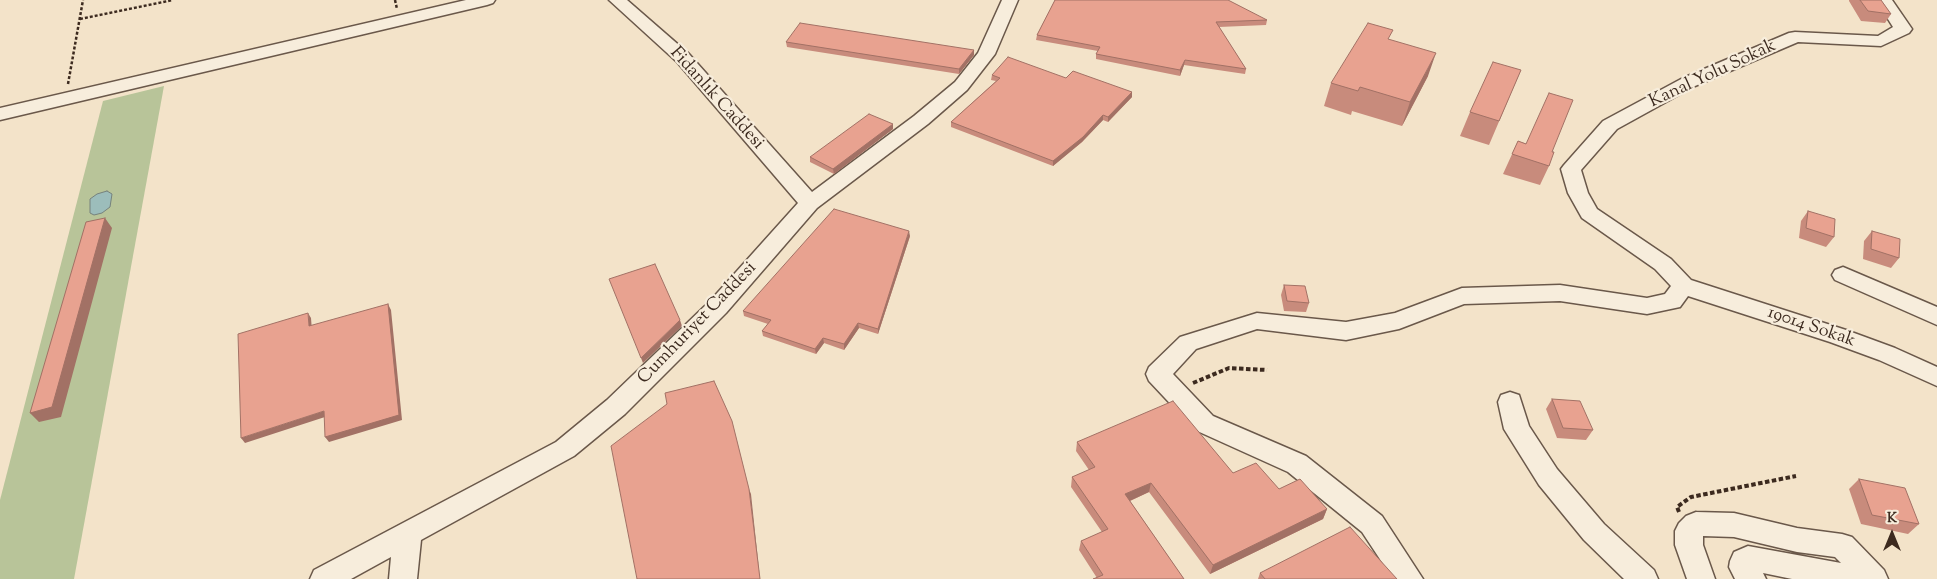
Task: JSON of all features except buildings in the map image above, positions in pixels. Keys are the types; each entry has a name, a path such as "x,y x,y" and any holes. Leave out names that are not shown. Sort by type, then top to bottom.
{"street":[{"path":"0,114 487,0"},
{"name":"Fidanlık Caddesi","path":"617,0 683,58 810,203"},
{"name":"Cumhuriyet Caddesi","path":"324,579 565,449 616,407 718,307 810,203 921,120 961,86 986,54 1010,0"},
{"name":"Kanal Yolu Sokak","path":"1683,286 1663,264 1589,213 1578,193 1572,170 1610,125 1689,82 1763,52 1794,36 1881,41 1904,29 1884,0"},
{"path":"1842,275 1937,317"},
{"path":"1885,276 1937,307"},
{"path":"1409,579 1372,524 1365,518 1297,464 1204,424 1158,374 1188,343 1257,321 1346,331 1399,321 1462,296 1560,293 1647,306 1672,301 1683,286"},
{"name":"19014 Sokak","path":"1683,286 1838,336 1887,354 1937,377"},
{"path":"1510,402 1518,429 1548,477 1594,532 1644,579"},
{"path":"1701,579 1689,545 1689,532 1696,524 1734,525 1797,540 1842,546 1874,579"},
{"path":"403,579 408,535"},
{"path":"1752,579 1743,567 1744,561 1748,558 1830,575 1864,579"}],"path":[{"path":"65,99 84,0"},
{"path":"80,19 173,0"},
{"path":"1174,391 1229,368 1267,370"},
{"path":"1689,532 1677,507 1691,497 1796,476"}],"green space":[{"path":"164,86 74,579 0,579 0,500 103,101"}],"water":[{"path":"107,191 112,194 110,207 102,213 94,215 90,213 90,199 97,194"}]}
